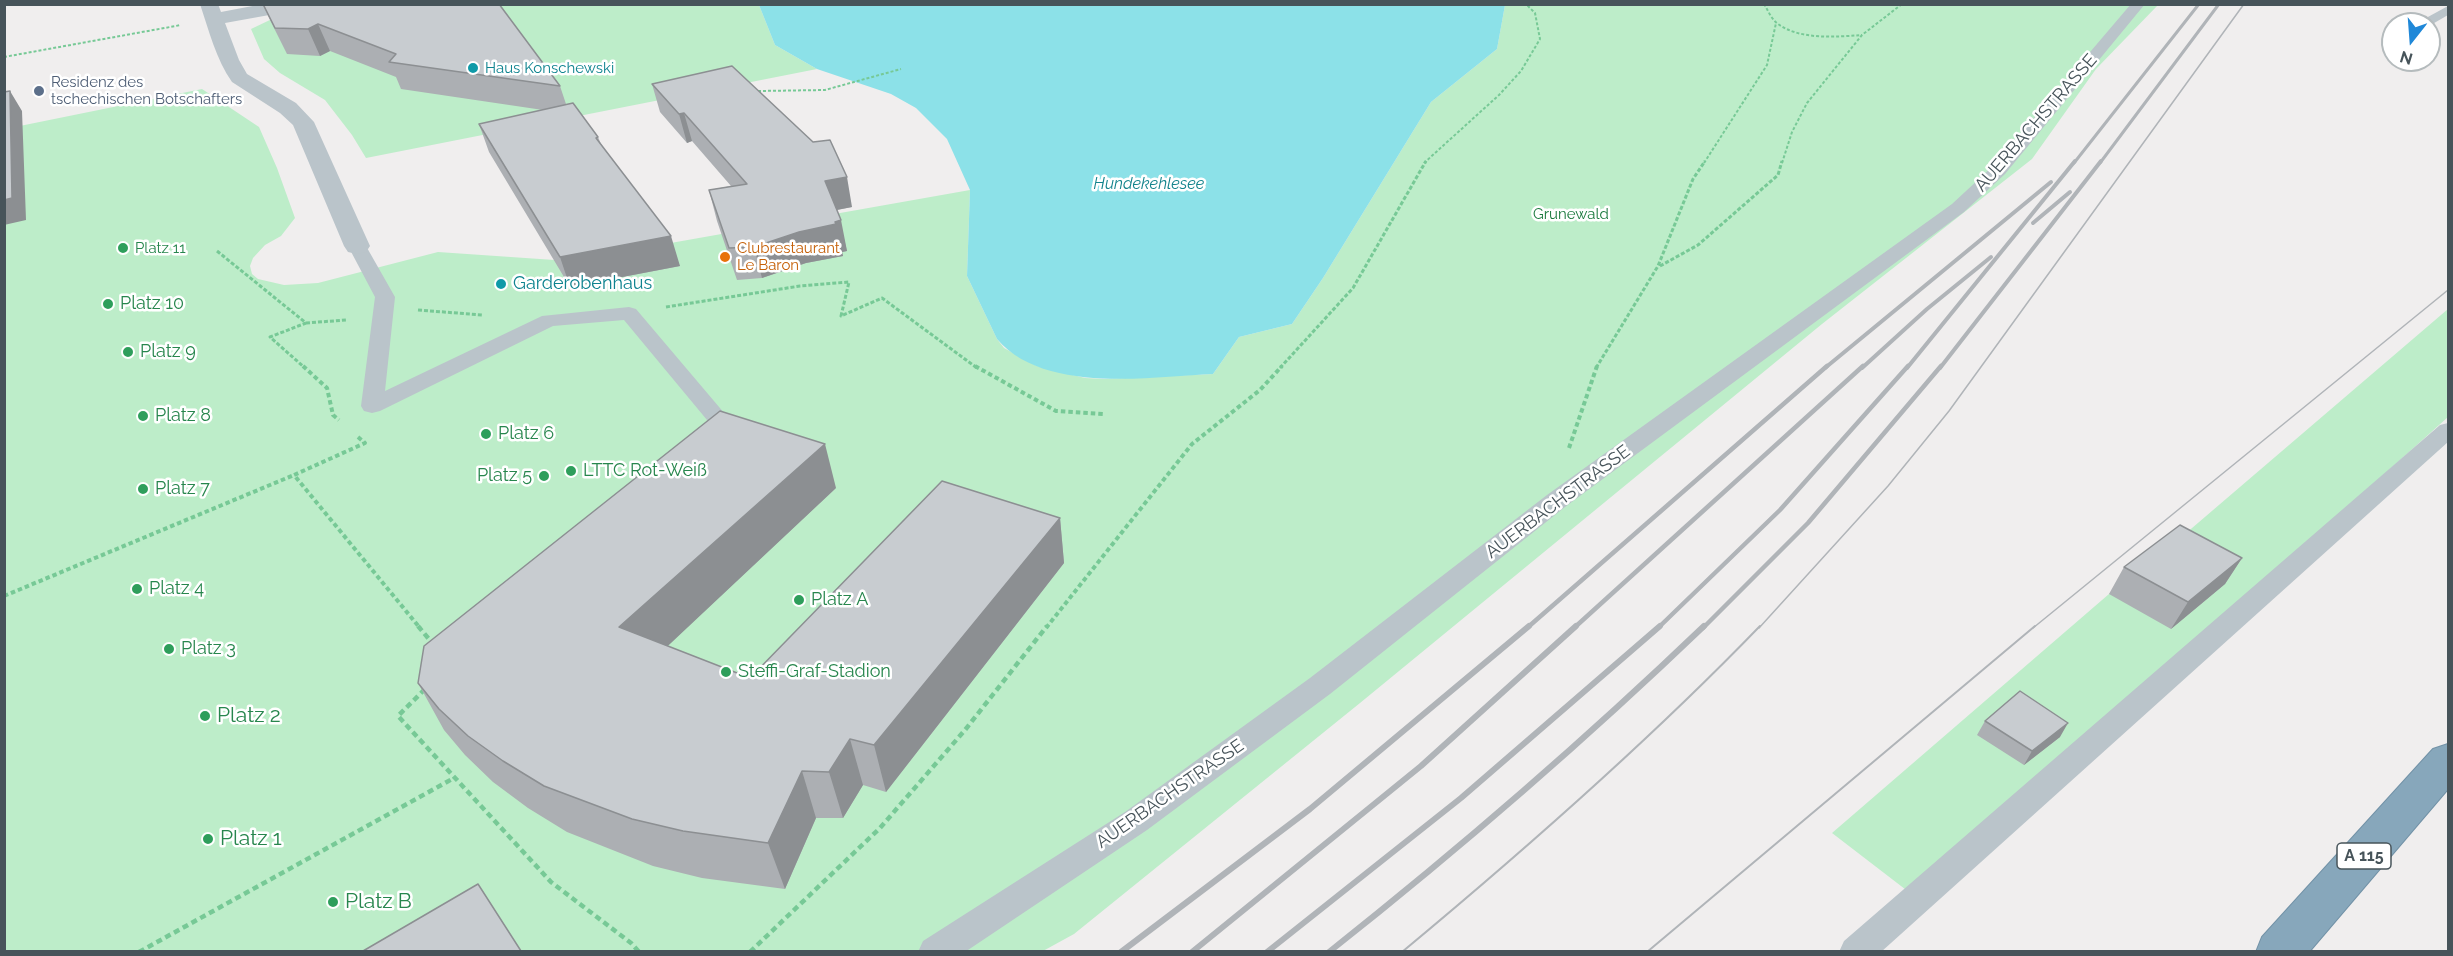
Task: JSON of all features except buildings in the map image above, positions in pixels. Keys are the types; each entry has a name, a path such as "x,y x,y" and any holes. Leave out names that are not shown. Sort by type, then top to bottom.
{"highway":[{"name":"A 115","path":"2279,951 2448,761"}],"street":[{"path":"297,4 212,12 229,60 239,78 288,108 303,122 357,246"}],"lane":[{"name":"AUERBACHSTRASSE","path":"934,951 1136,821 1320,686 1556,501 1958,208 1999,170 2139,4"},
{"path":"357,246 385,297 372,406 549,320 629,313 725,427"},
{"path":"1856,951 2448,430"}],"path":[{"path":"750,951 880,828 965,730 1191,444 1260,390 1353,288 1422,165 1499,95 1521,71 1539,39 1535,13 1526,4"},
{"path":"1764,4 1776,23 1809,34 1840,38 1863,35"},
{"path":"1658,266 1698,245 1778,176 1792,132 1807,103 1863,35 1902,4"},
{"path":"1556,501 1569,448 1594,372 1658,266 1692,179 1767,64 1776,23"},
{"path":"4,57 183,25"},
{"path":"758,91 775,89 806,91 834,88 902,69"},
{"path":"217,251 306,323 270,337 327,388 333,415 341,422"},
{"path":"629,313 800,286 849,282 841,316 882,298 980,370 1056,411 1104,414"},
{"path":"384,308 549,320"},
{"path":"4,596 294,475 364,443 357,436"},
{"path":"294,475 434,645 433,655"},
{"path":"434,645 442,639"},
{"path":"431,683 398,716 551,882 639,951"},
{"path":"139,951 454,778"}],"green space":[{"path":"346,4 759,5 775,45 817,69 366,158 352,135 325,100 280,73 264,59 251,29 272,19"},
{"name":"LTTC Rot-Weiß","path":"1505,5 2158,5 2096,69 2032,159 1822,324 1074,934 1043,951 5,951 5,129 202,89 259,127 277,168 295,218 281,236 265,245 253,258 250,266 252,274 258,279 284,285 318,283 438,252 569,261 970,190 967,276 997,339 1004,348 1037,366 1085,378 1213,374 1239,337 1292,324 1323,278 1431,102 1497,49"},
{"path":"2448,309 2448,417 1914,896 1832,833 2109,594 2164,552"}],"water":[{"name":"Hundekehlesee","path":"1505,4 1497,49 1431,102 1323,278 1292,324 1239,337 1213,374 1129,379 1069,375 1042,368 1017,356 997,339 967,276 970,190 947,139 916,108 891,94 817,69 775,45 759,5"}],"tram line":[{"path":"1759,628 1888,486 1949,411 2244,4"},
{"path":"2033,628 2448,290"},
{"path":"1402,952 1586,794 1760,626"},
{"path":"1647,952 2035,626"}],"railway":[{"path":"2074,163 2199,4"},
{"path":"2100,163 2219,4"},
{"path":"1907,368 2075,161"},
{"path":"1940,368 2101,161"},
{"path":"1825,368 2051,182"},
{"path":"2033,223 2070,192"},
{"path":"1862,368 1927,309 1991,257"},
{"path":"1527,628 1827,366"},
{"path":"1574,628 1863,366"},
{"path":"1658,628 1780,510 1908,366"},
{"path":"1703,628 1808,523 1941,366"},
{"path":"1121,952 1310,809 1529,626"},
{"path":"1192,952 1421,766 1576,626"},
{"path":"1267,952 1461,798 1660,626"},
{"path":"1329,952 1520,794 1704,626"}],"place":[{"name":"Haus Konschewski","path":"473,68"},
{"name":"Residenz des tschechischen Botschafters","path":"39,91"},
{"name":"Platz 11","path":"123,248"},
{"name":"Clubrestaurant Le Baron","path":"725,257"},
{"name":"Garderobenhaus","path":"501,284"},
{"name":"Platz 10","path":"108,304"},
{"name":"Platz 9","path":"128,352"},
{"name":"Platz 8","path":"143,416"},
{"name":"Platz 6","path":"486,434"},
{"name":"LTTC Rot-Weiß","path":"571,471"},
{"name":"Platz 5","path":"544,476"},
{"name":"Platz 7","path":"143,489"},
{"name":"Platz 4","path":"137,589"},
{"name":"Platz A","path":"799,600"},
{"name":"Platz 3","path":"169,649"},
{"name":"Steffi-Graf-Stadion","path":"726,672"},
{"name":"Platz 2","path":"205,716"},
{"name":"Platz 1","path":"208,839"},
{"name":"Platz B","path":"333,902"}],"park label":[{"name":"Grunewald","path":"1571,214"}]}
